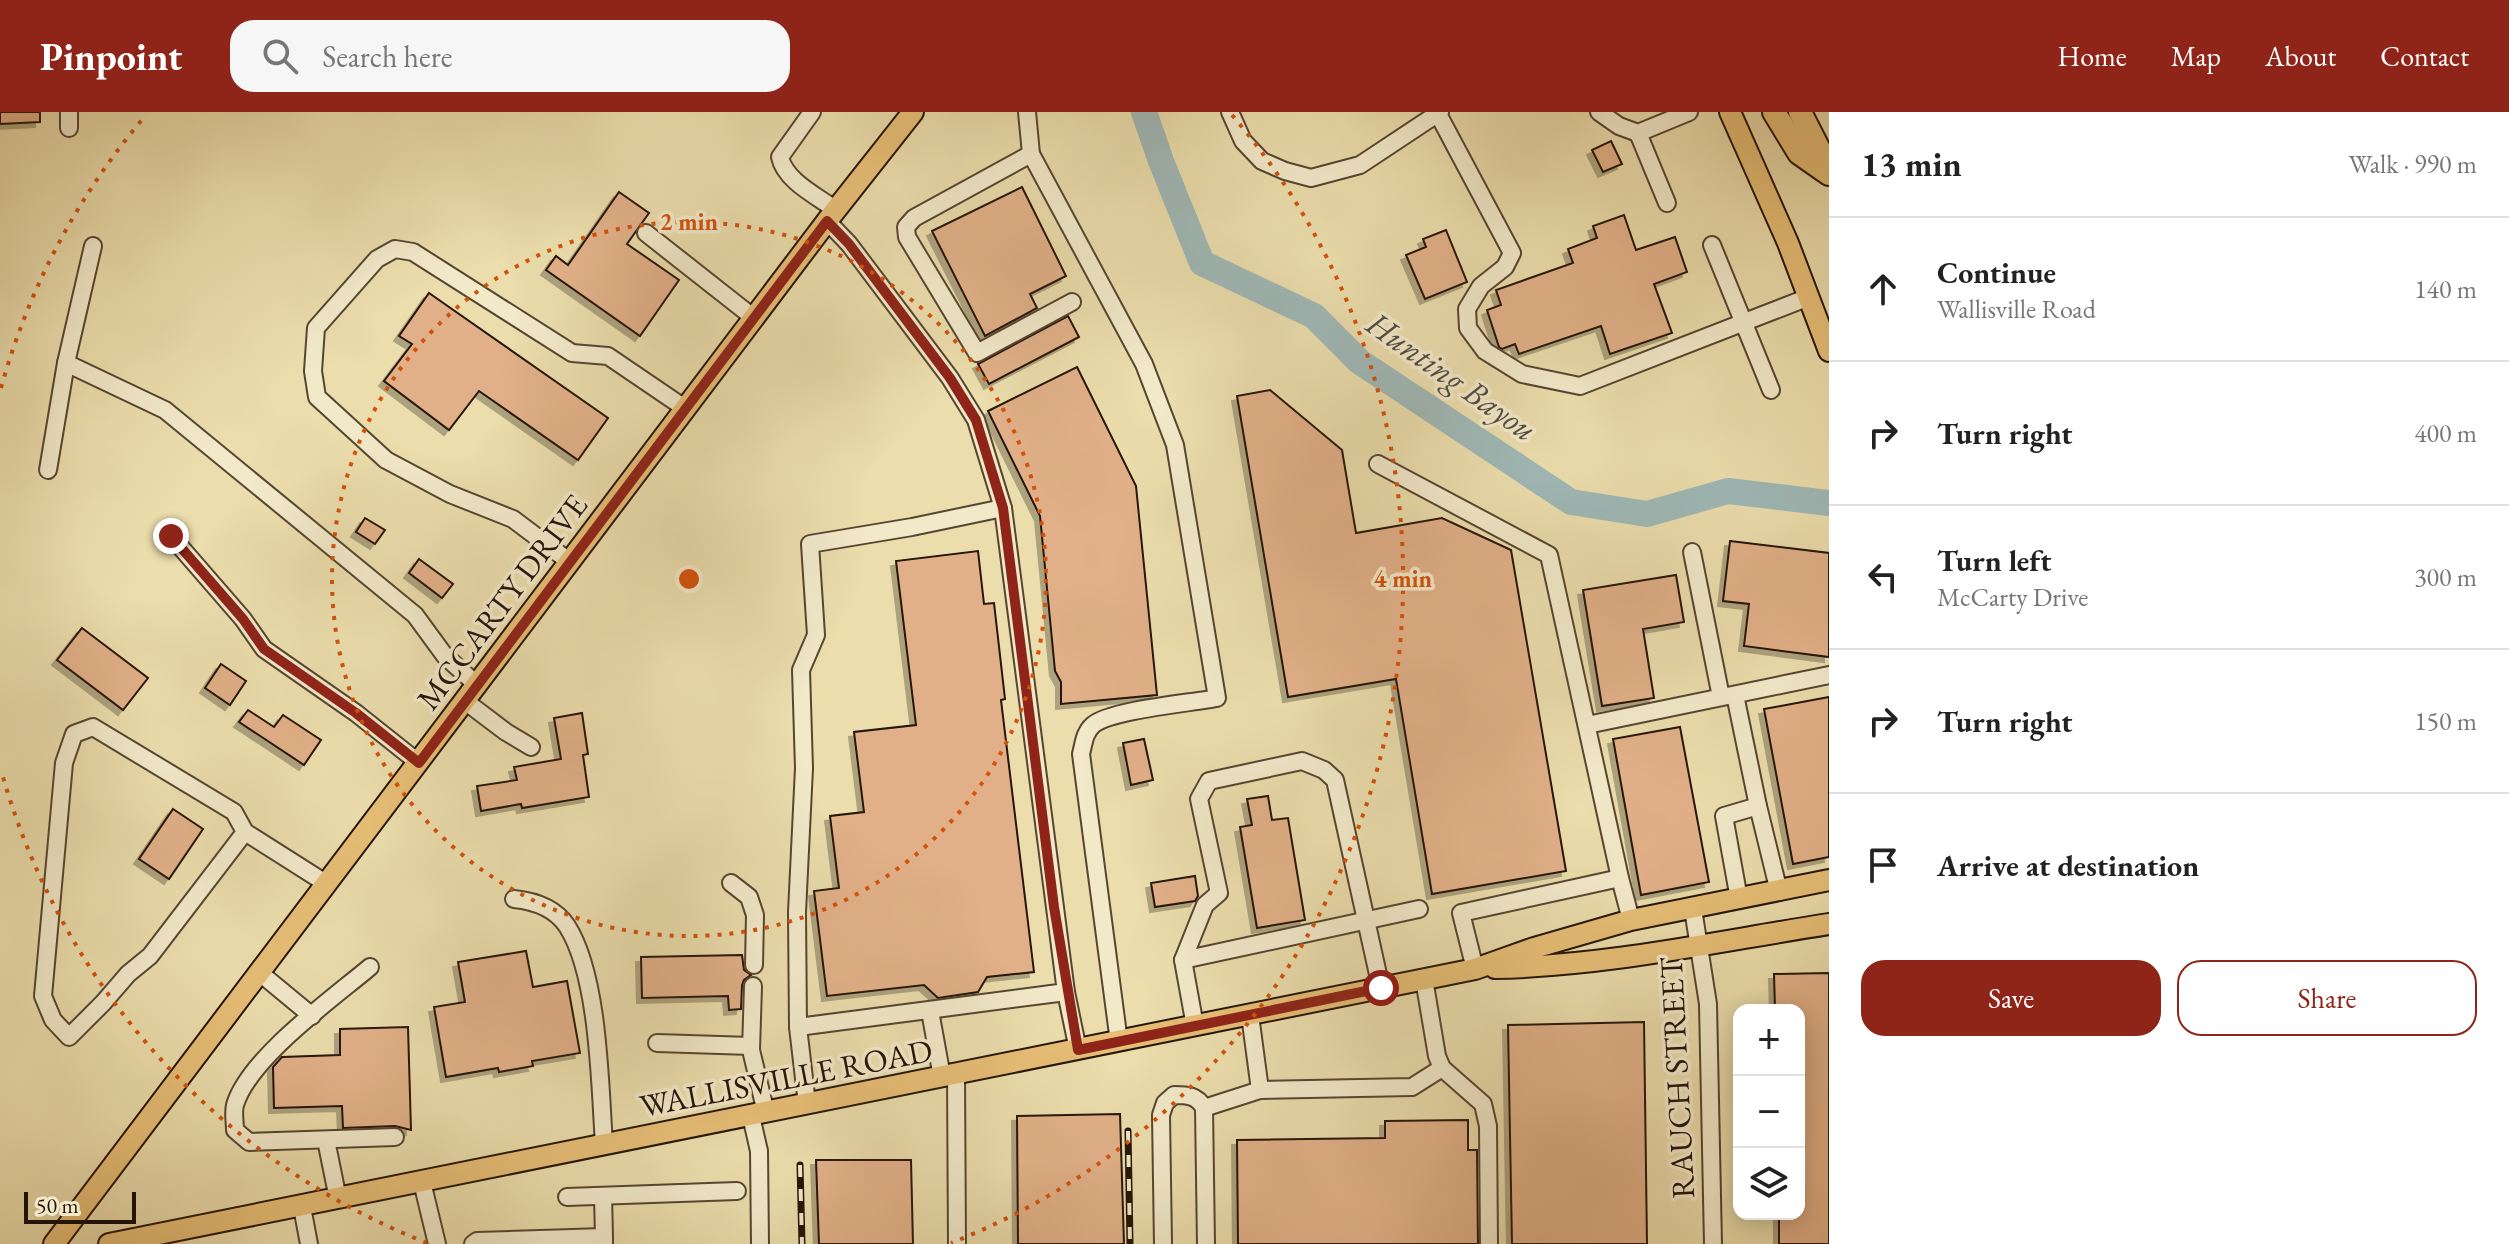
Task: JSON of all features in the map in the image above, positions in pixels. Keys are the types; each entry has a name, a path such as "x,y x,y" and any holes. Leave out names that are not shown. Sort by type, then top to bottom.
{"highway":[{"path":"1774,112 1799,153 1829,172"},
{"path":"1800,112 1829,172"}],"main road":[{"name":"MCCARTY DRIVE","path":"54,1244 913,112"},
{"path":"1730,112 1788,243 1829,351"},
{"name":"WALLISVILLE ROAD","path":"109,1244 142,1242 338,1199 1475,969 1631,920 1829,880"},
{"name":"WALLISVILLE ROAD","path":"1475,969 1536,968 1829,924"}],"street":[{"path":"812,112 780,157 782,166 832,216 849,244 950,378 976,420 1003,508 1066,992 1078,1050"},
{"path":"1027,112 1031,154 1144,364 1175,445 1217,698 1112,716 1096,723 1085,734 1081,754 1119,1042"},
{"path":"1230,112 1243,141 1262,161 1311,178 1360,165 1439,113 1512,253 1505,267 1481,286 1467,309 1468,328 1485,351 1522,374 1580,386 1809,297"},
{"path":"1599,112 1619,126 1638,133 1689,112"},
{"path":"1638,133 1667,203"},
{"path":"1031,154 914,218 906,227 907,237 977,353 1072,302"},
{"path":"646,233 754,318"},
{"path":"1712,245 1746,322 1771,390"},
{"path":"48,470 66,363 93,246"},
{"path":"570,562 513,519 450,494 386,460 317,397 313,371 316,328 377,259 395,249 413,252 572,353 608,356 686,409"},
{"path":"66,363 165,410 415,615 471,693 506,732 531,747"},
{"path":"1378,464 1549,555 1631,920"},
{"path":"807,1104 798,1027 797,912 804,768 801,670 816,635 810,544 1003,508"},
{"path":"171,536 243,619 264,649 356,713 419,763"},
{"path":"1692,552 1779,892"},
{"path":"1587,725 1829,675"},
{"path":"245,832 150,956 128,974 69,1037 53,1020 43,996 64,763 74,734 93,727 234,812 245,832 327,884"},
{"path":"1195,1026 1183,960 1205,905 1219,893 1199,799 1209,781 1302,761 1324,770 1335,780 1381,988"},
{"path":"1739,899 1724,816 1758,806"},
{"path":"1475,969 1461,913 1620,878"},
{"path":"731,883 749,897 755,915 754,965"},
{"path":"514,899 537,901 566,923 583,958 597,1045 604,1145"},
{"path":"1183,960 1419,909"},
{"name":"RAUCH STREET","path":"1693,909 1708,1004 1713,1244"},
{"path":"370,967 269,1053 235,1106 235,1130 249,1142 395,1137"},
{"path":"260,973 312,1016"},
{"path":"1424,979 1437,1056 1442,1068 1483,1104 1488,1126 1489,1244"},
{"path":"753,986 751,1046 759,1114 760,1244"},
{"path":"798,1027 1066,992"},
{"path":"930,1011 949,1076 957,1244"},
{"path":"1250,1015 1260,1090"},
{"path":"657,1043 751,1046"},
{"path":"1204,1108 1260,1090 1412,1087 1442,1068"},
{"path":"1163,1244 1161,1115 1165,1103 1174,1095 1188,1095 1200,1100 1204,1108 1206,1244"},
{"path":"326,1140 338,1199"},
{"path":"422,1182 437,1244"},
{"path":"567,1197 737,1191"},
{"path":"473,1244 477,1241 604,1241 603,1196"},
{"path":"302,1207 309,1244"}],"building":[{"path":"0,112 40,112 40,122 0,124"},
{"path":"1611,141 1622,164 1603,172 1592,150"},
{"path":"1022,187 1066,276 1030,294 1037,308 985,336 932,231"},
{"path":"619,192 649,213 627,244 679,280 640,336 546,270 556,256 568,265"},
{"path":"1624,215 1636,250 1675,237 1687,272 1654,284 1672,333 1610,354 1601,326 1519,354 1515,344 1502,349 1499,347 1487,310 1501,305 1496,290 1573,263 1568,249 1597,238 1593,226"},
{"path":"1446,230 1467,282 1425,299 1406,255 1426,247 1423,239"},
{"path":"429,293 608,418 578,460 479,391 449,430 384,381 412,344 399,336"},
{"path":"1068,316 1079,337 989,384 978,364"},
{"path":"1077,367 1136,486 1157,695 1061,704 1061,682 1055,671 1040,516 988,411"},
{"path":"1270,390 1342,450 1356,533 1442,518 1511,550 1566,871 1432,894 1396,679 1288,697 1237,396"},
{"path":"365,518 385,530 375,544 356,532"},
{"path":"1730,541 1829,553 1829,657 1744,646 1749,604 1723,601"},
{"path":"978,551 984,604 994,603 1005,699 1001,700 1034,972 987,977 978,992 938,998 924,985 827,996 814,891 839,888 830,816 864,812 854,732 916,725 896,561"},
{"path":"419,559 453,584 442,598 409,573"},
{"path":"1676,575 1684,622 1643,629 1654,698 1602,706 1583,590"},
{"path":"82,628 148,678 123,710 57,660"},
{"path":"221,664 246,681 230,705 205,688"},
{"path":"1829,697 1829,857 1793,864 1764,709"},
{"path":"248,710 274,727 283,715 321,740 304,765 239,722"},
{"path":"582,713 588,754 583,755 589,797 481,811 477,786 517,780 514,767 561,759 554,718"},
{"path":"1680,727 1709,882 1641,895 1613,739"},
{"path":"1144,739 1153,780 1131,785 1123,743"},
{"path":"1268,796 1272,820 1288,818 1305,920 1257,928 1240,827 1252,825 1247,799"},
{"path":"173,809 203,829 169,879 139,859"},
{"path":"1195,876 1198,896 1195,901 1155,907 1151,883"},
{"path":"526,951 533,987 567,981 580,1053 532,1061 533,1066 499,1072 498,1068 446,1077 434,1007 465,1002 458,962"},
{"path":"742,955 744,970 751,975 742,985 741,1009 729,1010 728,996 642,998 641,957"},
{"path":"1829,973 1829,1244 1779,1244 1779,1220 1805,1220 1805,1004 1775,1004 1774,974"},
{"path":"1644,1022 1647,1244 1512,1244 1508,1025"},
{"path":"408,1027 411,1130 395,1126 343,1128 342,1106 274,1108 273,1067 282,1057 340,1055 340,1029"},
{"path":"1120,1114 1124,1244 1018,1244 1017,1116"},
{"path":"1468,1120 1468,1150 1477,1150 1478,1244 1238,1244 1237,1140 1385,1138 1385,1121"},
{"path":"816,1160 911,1160 913,1244 819,1244"}],"waterway":[{"name":"Hunting Bayou","path":"1144,112 1202,263 1314,316 1360,362 1571,502 1647,514 1728,491 1829,503"}],"railway":[{"path":"1128,1131 1130,1244"},
{"path":"800,1165 802,1244"}],"route":[{"path":"171,536 243,619 264,649 356,713 419,763 827,221 849,244 950,378 976,420 988,454 1003,508 1054,907 1078,1050 1381,988"}]}
